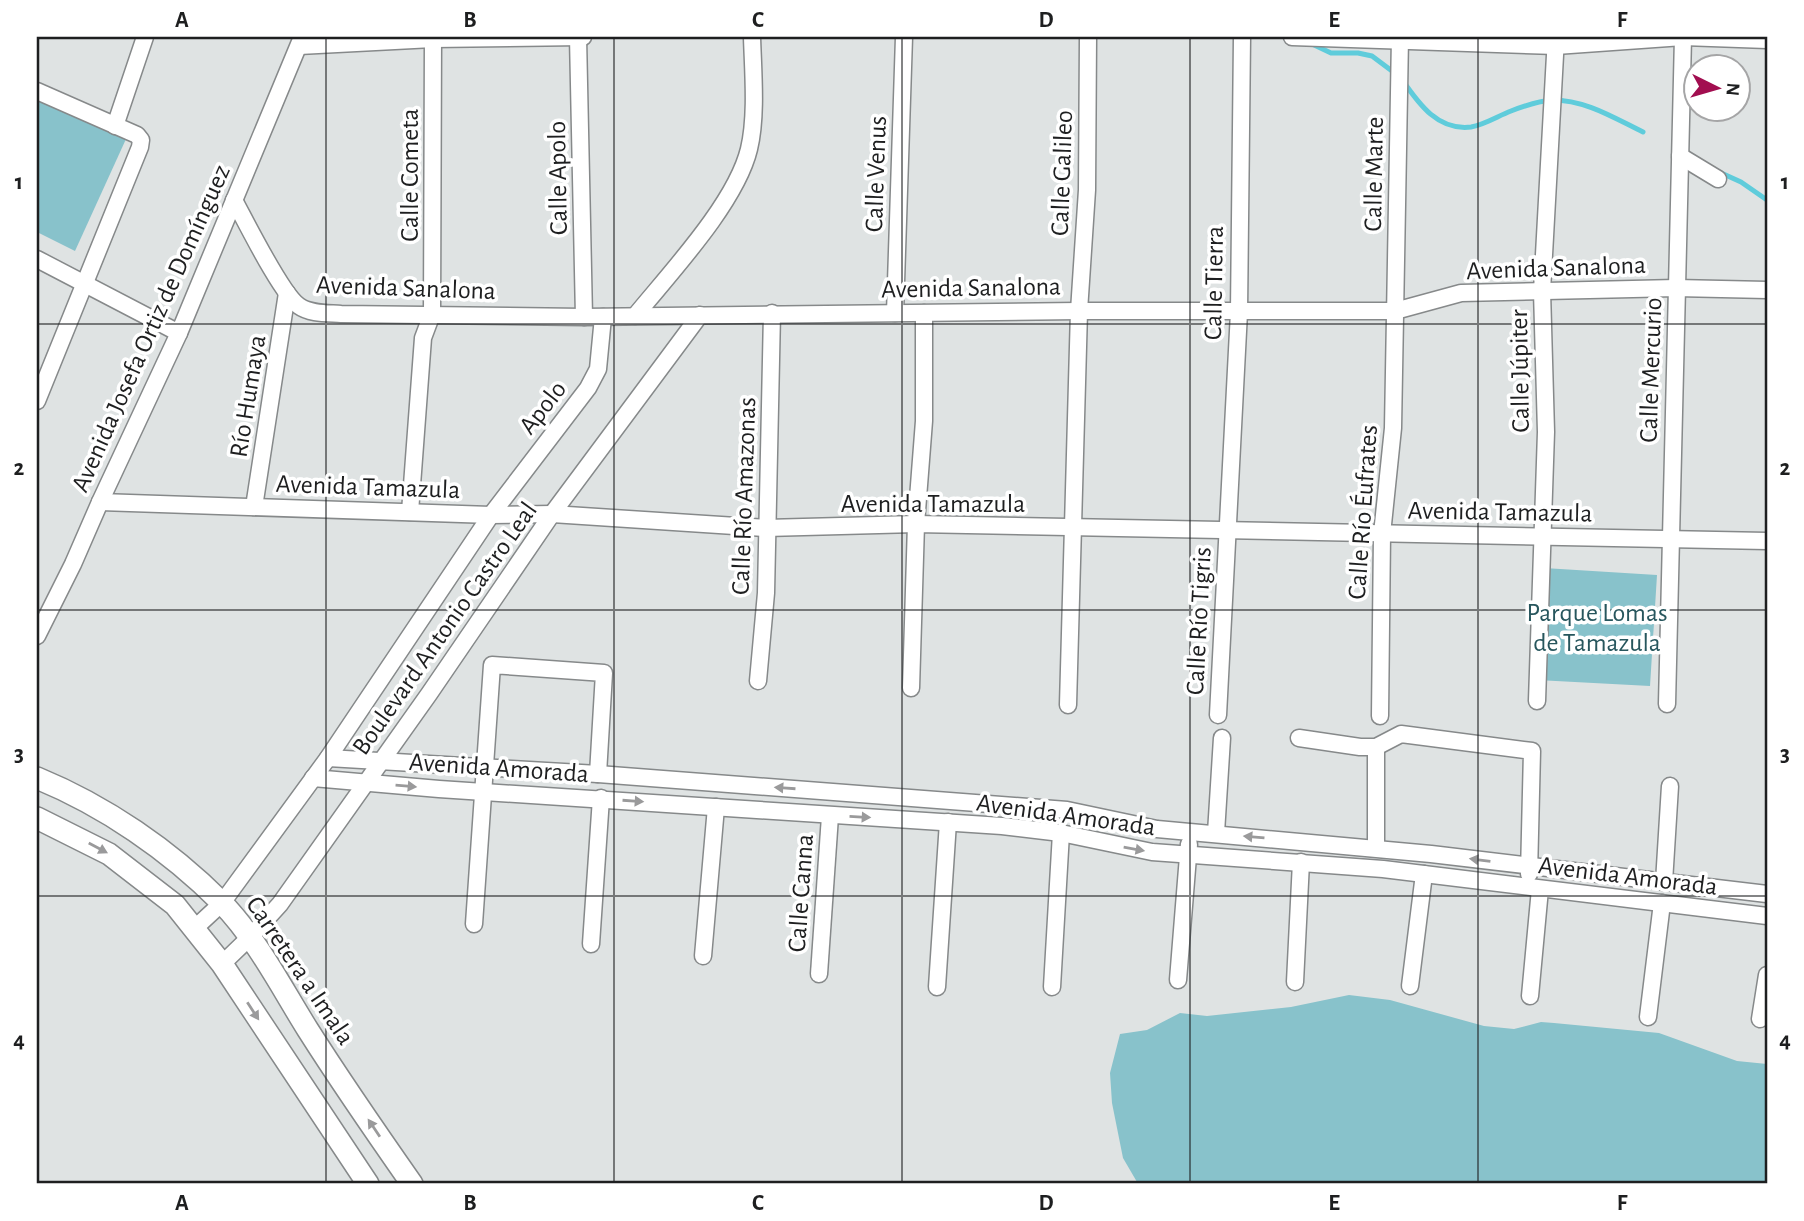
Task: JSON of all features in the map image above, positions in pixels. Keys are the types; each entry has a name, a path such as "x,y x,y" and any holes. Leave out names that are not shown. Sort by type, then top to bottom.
{"main road":[{"name":"Carretera a Imala","path":"37,778 60,787 133,830 167,853 222,903 250,937 320,1049 412,1184"},
{"path":"37,818 109,854 175,905 222,964 368,1184"}],"street":[{"path":"115,126 145,37"},
{"name":"Calle Apolo","path":"578,37 584,317"},
{"path":"301,42 583,37"},
{"path":"635,316 703,231 731,191 749,150 753,97 752,37"},
{"name":"Calle Venus","path":"895,313 904,37"},
{"name":"Calle Galileo","path":"1068,705 1079,311 1087,190 1088,37"},
{"name":"Calle Tierra","path":"1228,529 1239,312 1242,37"},
{"path":"1292,37 1556,41 1683,37 1767,40"},
{"name":"Calle Mercurio","path":"1667,704 1683,37"},
{"name":"Calle Cometa","path":"411,512 423,338 432,314 433,38"},
{"name":"Calle Marte","path":"1395,312 1400,39"},
{"name":"Calle Júpiter","path":"1537,701 1546,432 1542,291 1556,41"},
{"name":"Avenida Josefa Ortiz de Domínguez","path":"37,636 179,333 301,42"},
{"path":"38,95 137,135 141,140 85,285 38,392"},
{"path":"1680,156 1718,179"},
{"name":"Avenida Sanalona","path":"234,200 287,293 300,307 316,312 584,317 1079,311 1395,312 1461,293 1676,288 1767,290"},
{"path":"37,259 179,333"},
{"name":"Río Humaya","path":"254,507 287,293"},
{"name":"Calle Río Éufrates","path":"1380,716 1382,534 1393,428 1395,312"},
{"name":"Calle Río Amazonas","path":"758,681 766,593 772,313"},
{"path":"911,688 916,524 924,421 924,313"},
{"name":"Boulevard Antonio Castro Leal","path":"222,964 280,904 367,783 552,514 700,315"},
{"name":"Apolo","path":"491,514 588,388 598,369 603,317"},
{"name":"Avenida Tamazula","path":"100,502 552,514 766,528 916,524 1767,541"},
{"name":"Boulevard Antonio Castro Leal","path":"195,928 222,903 328,758 491,514"},
{"name":"Calle Río Tigris","path":"1218,715 1228,529"},
{"path":"474,924 492,665 604,673 598,774"},
{"path":"1299,738 1376,747 1401,734 1532,751 1529,866 1534,888 1530,996"},
{"path":"1216,833 1222,738"},
{"path":"1376,747 1376,848"},
{"name":"Avenida Amorada","path":"328,758 598,774 1067,810 1157,829 1376,848 1767,894"},
{"path":"439,789 442,766"},
{"name":"Avenida Amorada","path":"313,778 439,789 948,822 1061,833 1152,852 1423,874 1767,916"},
{"path":"1664,882 1670,786"},
{"path":"907,820 908,797"},
{"path":"591,944 601,798"},
{"path":"703,956 716,807"},
{"name":"Calle Canna","path":"819,974 831,816"},
{"path":"937,987 948,822"},
{"path":"1178,980 1190,831"},
{"path":"1052,987 1061,833"},
{"path":"1295,982 1301,862"},
{"path":"1410,986 1423,874"},
{"path":"1648,1017 1662,903"},
{"path":"1760,1019 1767,975"}],"green space":[{"path":"37,98 126,139 75,251 37,232"},
{"name":"Parque Lomas de Tamazula","path":"1544,568 1657,575 1650,686 1537,680"},
{"path":"1349,995 1390,1000 1484,1026 1514,1029 1541,1022 1659,1033 1737,1061 1767,1064 1767,1184 1137,1182 1123,1158 1112,1103 1110,1073 1120,1034 1147,1030 1180,1013 1207,1016 1291,1007"}],"waterway":[{"path":"1310,43 1331,53 1372,56 1396,74"},
{"path":"1403,81 1423,107 1449,125 1476,126 1521,107 1552,100 1588,106 1643,132"},
{"path":"1719,172 1741,182 1767,200"}]}
